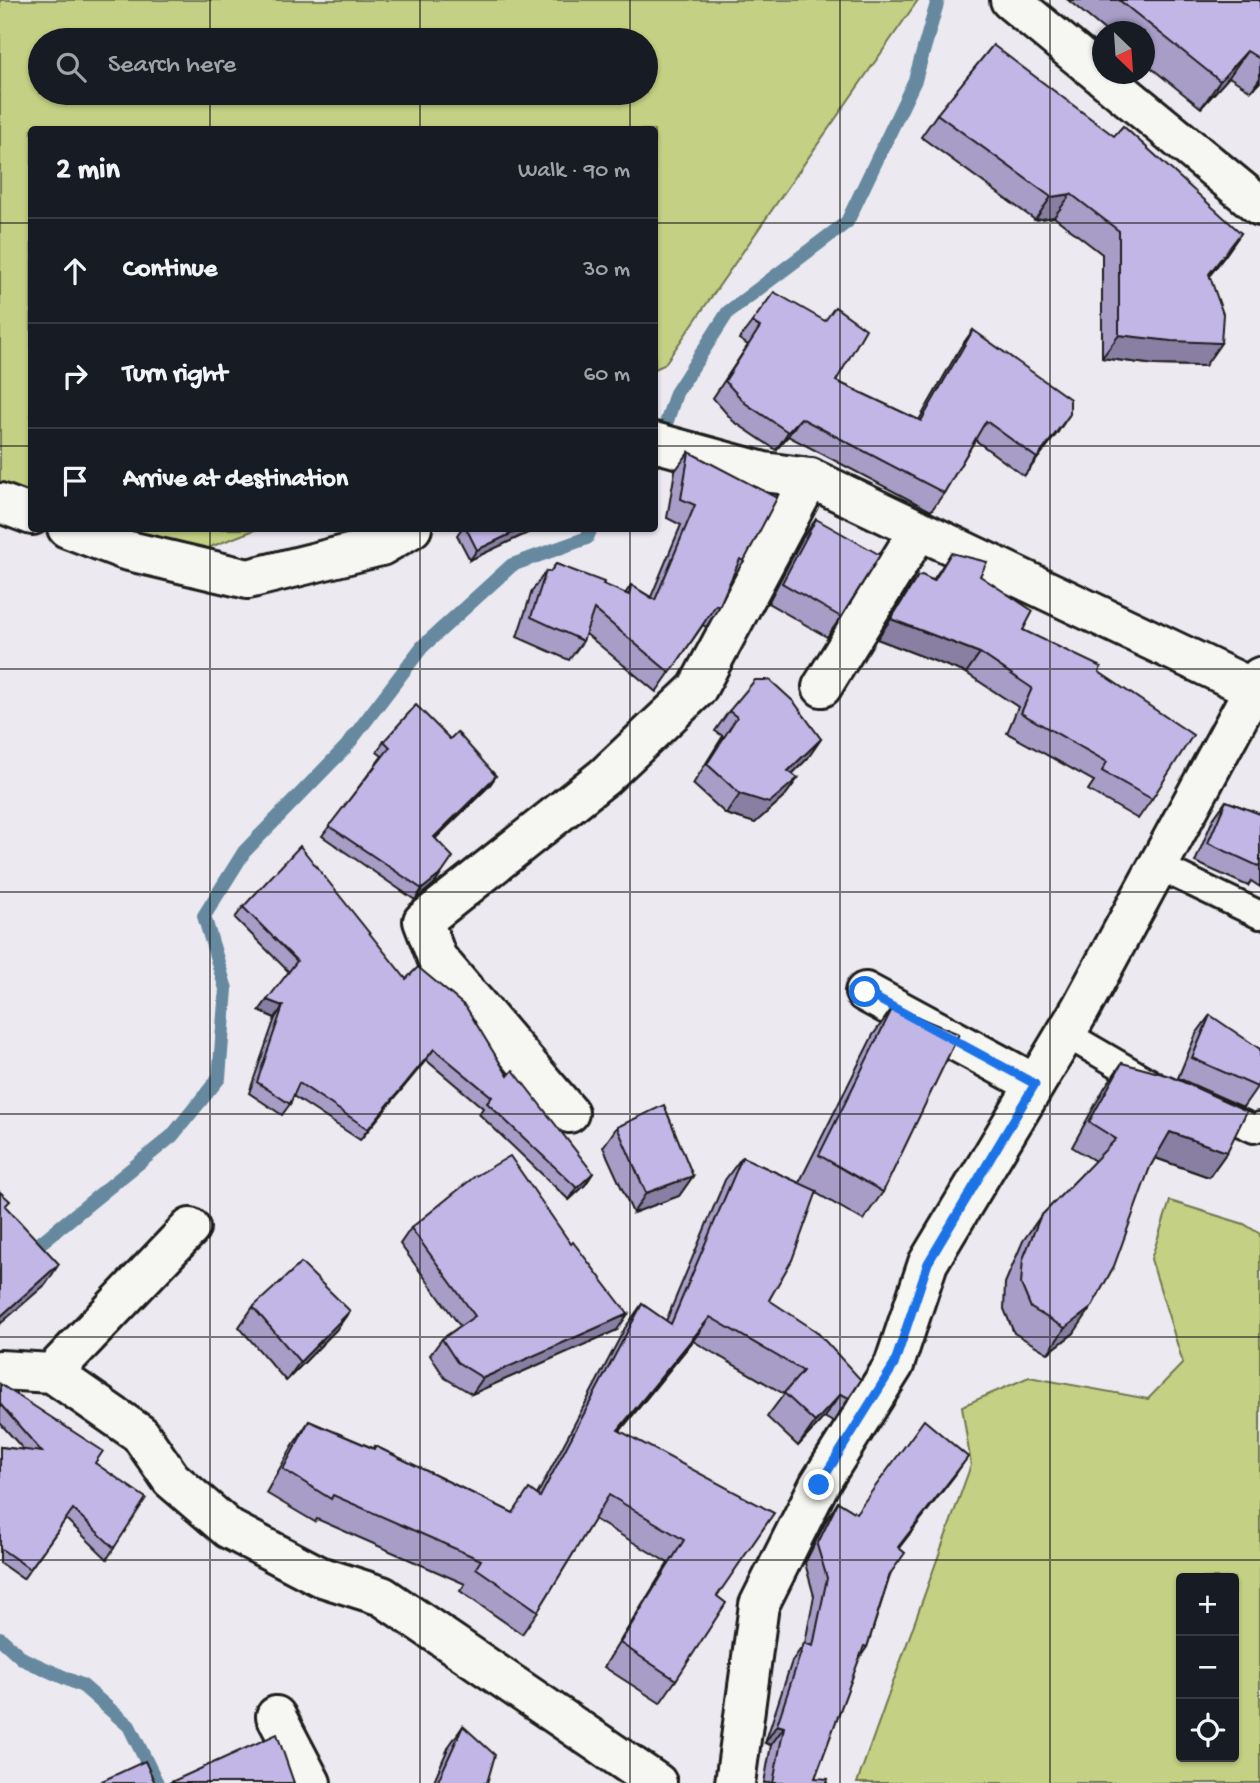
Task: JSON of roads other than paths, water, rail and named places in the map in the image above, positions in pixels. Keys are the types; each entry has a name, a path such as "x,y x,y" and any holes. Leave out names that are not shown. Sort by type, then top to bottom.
{"street":[{"path":"1010,0 1260,206"},
{"path":"658,443 764,472 810,478 1257,683 1066,1034 928,1263 894,1365 819,1485 759,1605 735,1783"},
{"path":"569,1113 437,958 423,922 604,776 697,689 810,478"},
{"path":"0,503 28,514"},
{"path":"822,687 919,530"},
{"path":"78,532 125,550 248,579 381,546 405,532"},
{"path":"865,992 1035,1084"},
{"path":"52,1373 190,1228"},
{"path":"0,1370 52,1373 141,1434 171,1479 229,1529 319,1576 382,1596 657,1783"},
{"path":"276,1716 311,1783"}],"lane":[{"path":"1158,866 1260,915"},
{"path":"1066,1034 1179,1096 1254,1129 1260,1126"}],"waterway":[{"path":"658,432 665,427 676,393 728,312 847,222 915,80 938,0"},
{"path":"0,1276 172,1136 219,1078 226,989 204,916 244,852 346,747 422,647 512,565 587,538 589,532"},
{"path":"0,1638 23,1659 83,1686 129,1726 157,1783"}]}
